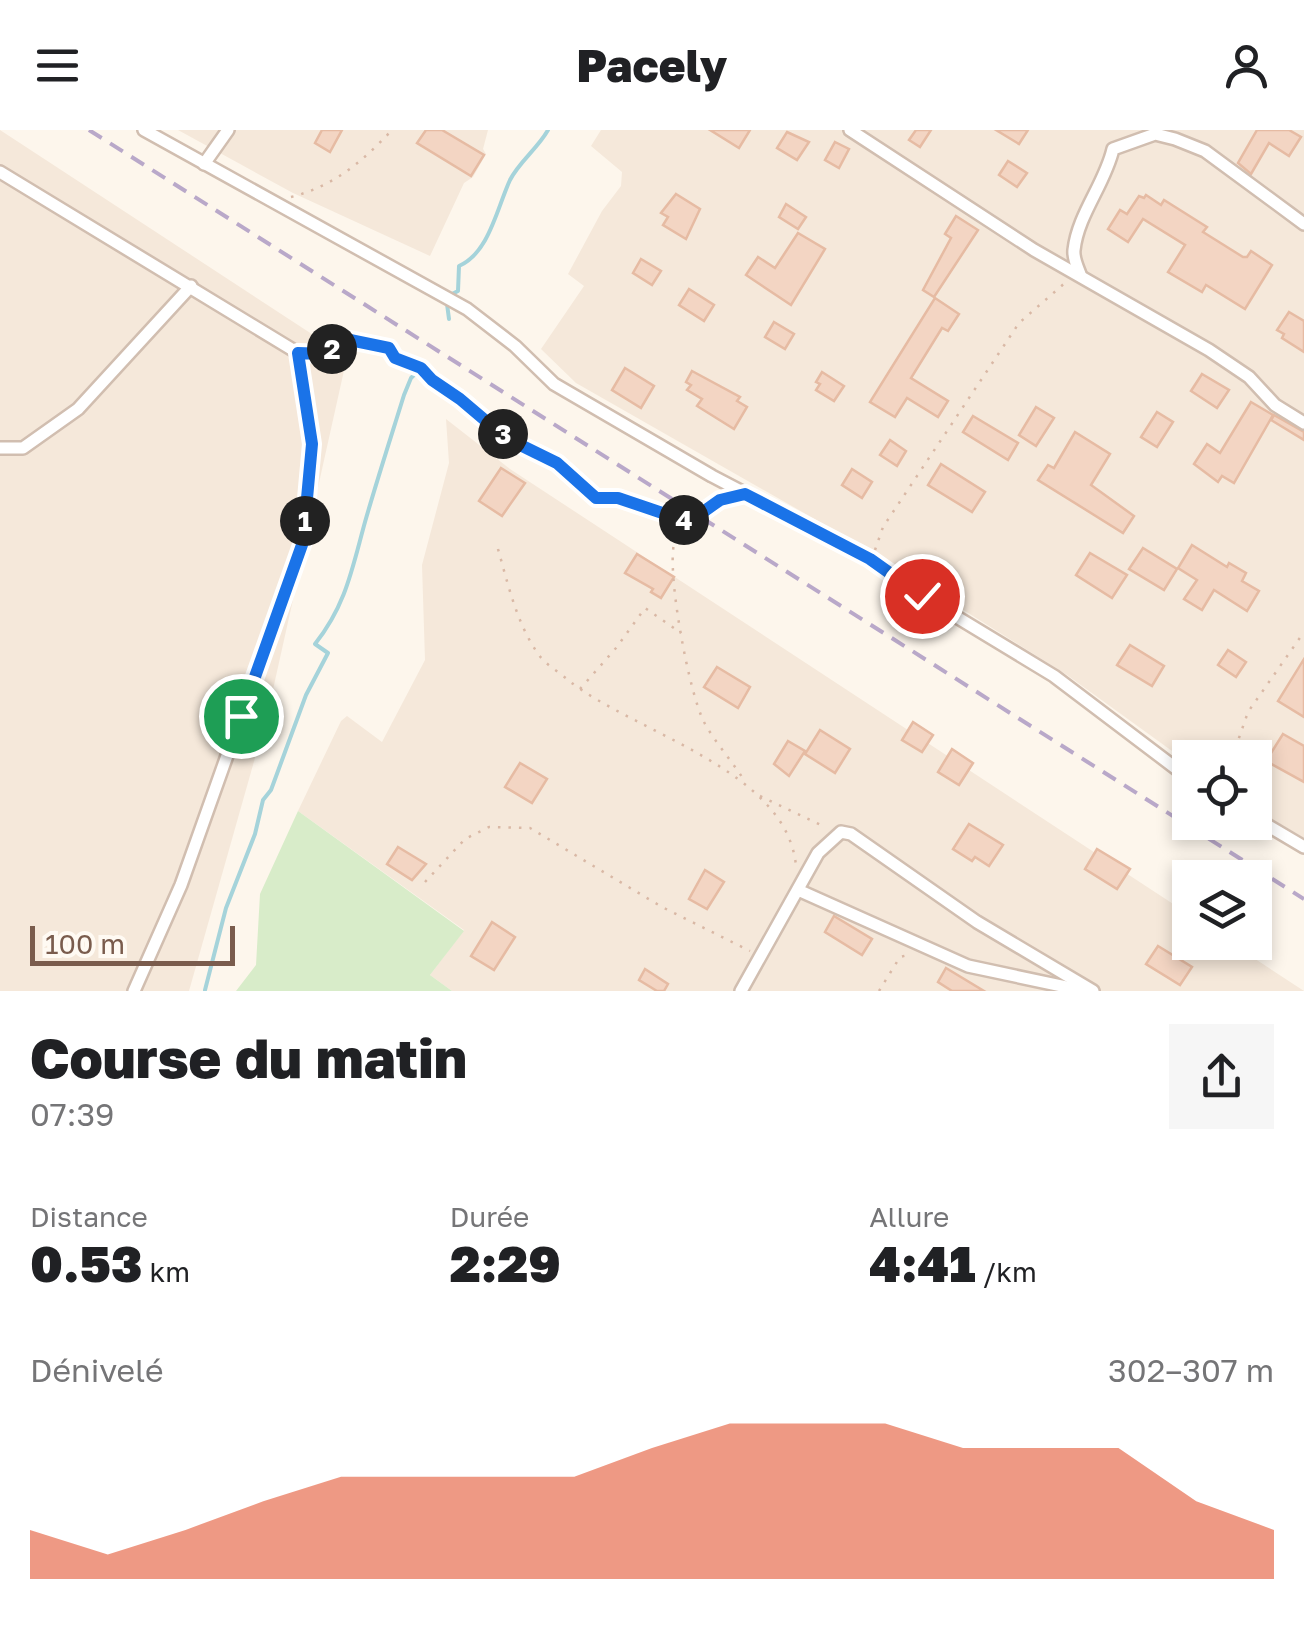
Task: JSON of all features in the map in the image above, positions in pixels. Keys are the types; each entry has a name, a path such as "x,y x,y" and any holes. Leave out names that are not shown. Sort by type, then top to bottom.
{"street":[{"path":"144,130 467,308 554,384 745,494 870,559 922,596 1066,684 1172,765"},
{"path":"204,164 228,130"},
{"path":"850,130 1034,250 1222,359 1248,377 1275,406 1304,423"},
{"path":"1080,274 1073,254 1081,225 1108,172 1113,149 1155,134 1205,151 1304,224"},
{"path":"0,172 298,353 312,444 303,542 181,885 134,991"},
{"path":"0,448 23,448 78,409 192,286"},
{"path":"1272,828 1304,847"},
{"path":"741,991 818,853 841,832 851,834 976,922 1094,991"},
{"path":"798,890 968,966 1085,991"}],"path":[{"path":"274,202 312,192 349,173 392,130"},
{"path":"870,559 883,527 1019,323 1056,287 1080,274"},
{"path":"298,353 326,354 350,340 389,348 395,358 421,368 506,438 557,463 596,498 618,498 689,522"},
{"path":"745,494 720,500 689,522 674,541 682,634 704,722 744,781 776,814 795,853 798,890"},
{"path":"498,549 516,610 540,657 580,689 744,781"},
{"path":"580,689 645,608 682,634"},
{"path":"1238,740 1248,712 1304,632"},
{"path":"757,794 798,816 841,832"},
{"path":"425,882 465,839 489,827 530,828 662,906 760,955"},
{"path":"879,991 900,956 911,954"}],"shaded area":[{"path":"0,130 347,357 268,712 189,991 0,991"},
{"path":"178,130 488,130 483,149 486,154 473,177 464,183 430,256 293,193"},
{"path":"601,130 1304,130 1304,838 1272,819 1272,740 1172,740 1172,751 1067,675 855,542 576,383 541,349 584,286 568,274 602,211 621,186 622,172 591,146"},
{"path":"446,419 510,469 1172,903 1172,960 1257,960 1304,991 452,991 430,975 464,930 298,811 341,721 347,716 382,742 425,660 422,565 449,463"}],"green space":[{"path":"298,811 464,931 430,975 452,991 236,991 256,965 260,894"}],"building":[{"path":"322,130 342,130 330,152 315,143"},
{"path":"426,130 442,130 484,155 471,176 417,143"},
{"path":"710,130 750,130 739,148"},
{"path":"916,130 931,130 920,147 909,140"},
{"path":"996,130 1028,130 1019,144"},
{"path":"1257,130 1289,130 1301,137 1289,156 1269,143 1251,174 1238,163"},
{"path":"787,132 809,142 797,160 777,148"},
{"path":"835,142 849,149 839,168 825,160"},
{"path":"1008,161 1027,173 1017,187 999,175"},
{"path":"676,194 700,209 686,239 663,225 668,217 661,213"},
{"path":"1146,195 1161,205 1164,200 1207,227 1203,232 1243,257 1251,251 1272,265 1245,309 1206,285 1202,292 1168,272 1185,245 1143,219 1128,242 1108,229 1120,210 1127,214 1139,196"},
{"path":"786,204 806,217 798,229 779,217"},
{"path":"956,216 978,230 934,297 923,290 951,238 945,234"},
{"path":"798,233 825,249 791,305 746,275 758,257 775,268"},
{"path":"641,259 661,271 652,285 633,273"},
{"path":"689,289 714,305 704,321 679,305"},
{"path":"935,298 959,314 948,331 942,328 911,378 948,401 938,417 907,398 895,417 870,402"},
{"path":"1289,312 1304,321 1304,352 1282,338 1284,334 1277,330"},
{"path":"774,322 794,334 785,349 765,337"},
{"path":"625,368 654,386 641,408 612,390"},
{"path":"692,371 740,397 737,401 747,407 734,429 697,406 702,399 687,390 691,385 686,382"},
{"path":"822,372 844,386 834,401 816,390"},
{"path":"1202,374 1229,390 1217,408 1191,391"},
{"path":"1251,402 1273,415 1234,483 1222,476 1218,482 1194,464 1207,444 1220,453"},
{"path":"1036,407 1054,418 1036,446 1019,435"},
{"path":"1157,412 1173,422 1157,447 1141,437"},
{"path":"1274,415 1304,432 1304,440 1271,420"},
{"path":"973,416 1018,443 1008,460 963,432"},
{"path":"1075,432 1110,454 1091,485 1134,516 1123,533 1038,480 1048,465 1054,468"},
{"path":"890,440 906,451 897,466 880,455"},
{"path":"941,464 985,492 972,512 928,485"},
{"path":"501,468 525,483 502,516 479,501"},
{"path":"852,469 872,482 862,498 842,485"},
{"path":"1192,545 1227,567 1229,563 1246,573 1242,581 1259,591 1247,611 1214,590 1202,610 1184,599 1197,580 1178,568"},
{"path":"1143,548 1177,569 1164,590 1129,569"},
{"path":"1090,553 1127,575 1112,598 1076,575"},
{"path":"637,554 674,577 661,598 625,573"},
{"path":"1130,645 1164,666 1152,686 1117,665"},
{"path":"1228,650 1246,662 1236,677 1218,665"},
{"path":"1304,659 1304,717 1278,701"},
{"path":"717,667 750,687 738,708 704,687"},
{"path":"913,722 933,735 922,752 902,740"},
{"path":"820,730 850,749 835,773 805,754"},
{"path":"1283,734 1304,746 1304,782 1272,764 1272,751"},
{"path":"788,741 805,751 789,776 774,764"},
{"path":"952,749 973,763 959,785 938,772"},
{"path":"520,763 547,779 532,803 505,787"},
{"path":"969,824 1003,845 989,866 953,849"},
{"path":"398,847 426,864 412,880 387,864"},
{"path":"1097,849 1130,869 1117,889 1085,869"},
{"path":"705,870 724,882 707,909 689,899"},
{"path":"834,916 872,939 862,955 825,932"},
{"path":"492,922 515,937 494,970 471,956"},
{"path":"1158,946 1172,955 1172,960 1192,967 1180,985 1146,964"},
{"path":"946,968 984,991 952,991 938,982"},
{"path":"645,969 668,984 664,991 639,980"}],"waterway":[{"path":"450,295 458,291 459,266 478,251 491,229 514,173 548,130"},
{"path":"447,304 449,319"},
{"path":"205,990 226,908 255,834 263,800 271,790 306,695 328,653 315,644 347,586 404,395 418,371"}],"railway":[{"path":"89,130 1304,899"}],"route":[{"path":"241,716 303,542 312,444 298,353 326,354 350,340 389,348 395,358 421,368 506,438 557,463 596,498 618,498 689,522 720,500 745,494 870,559 922,596"}]}
